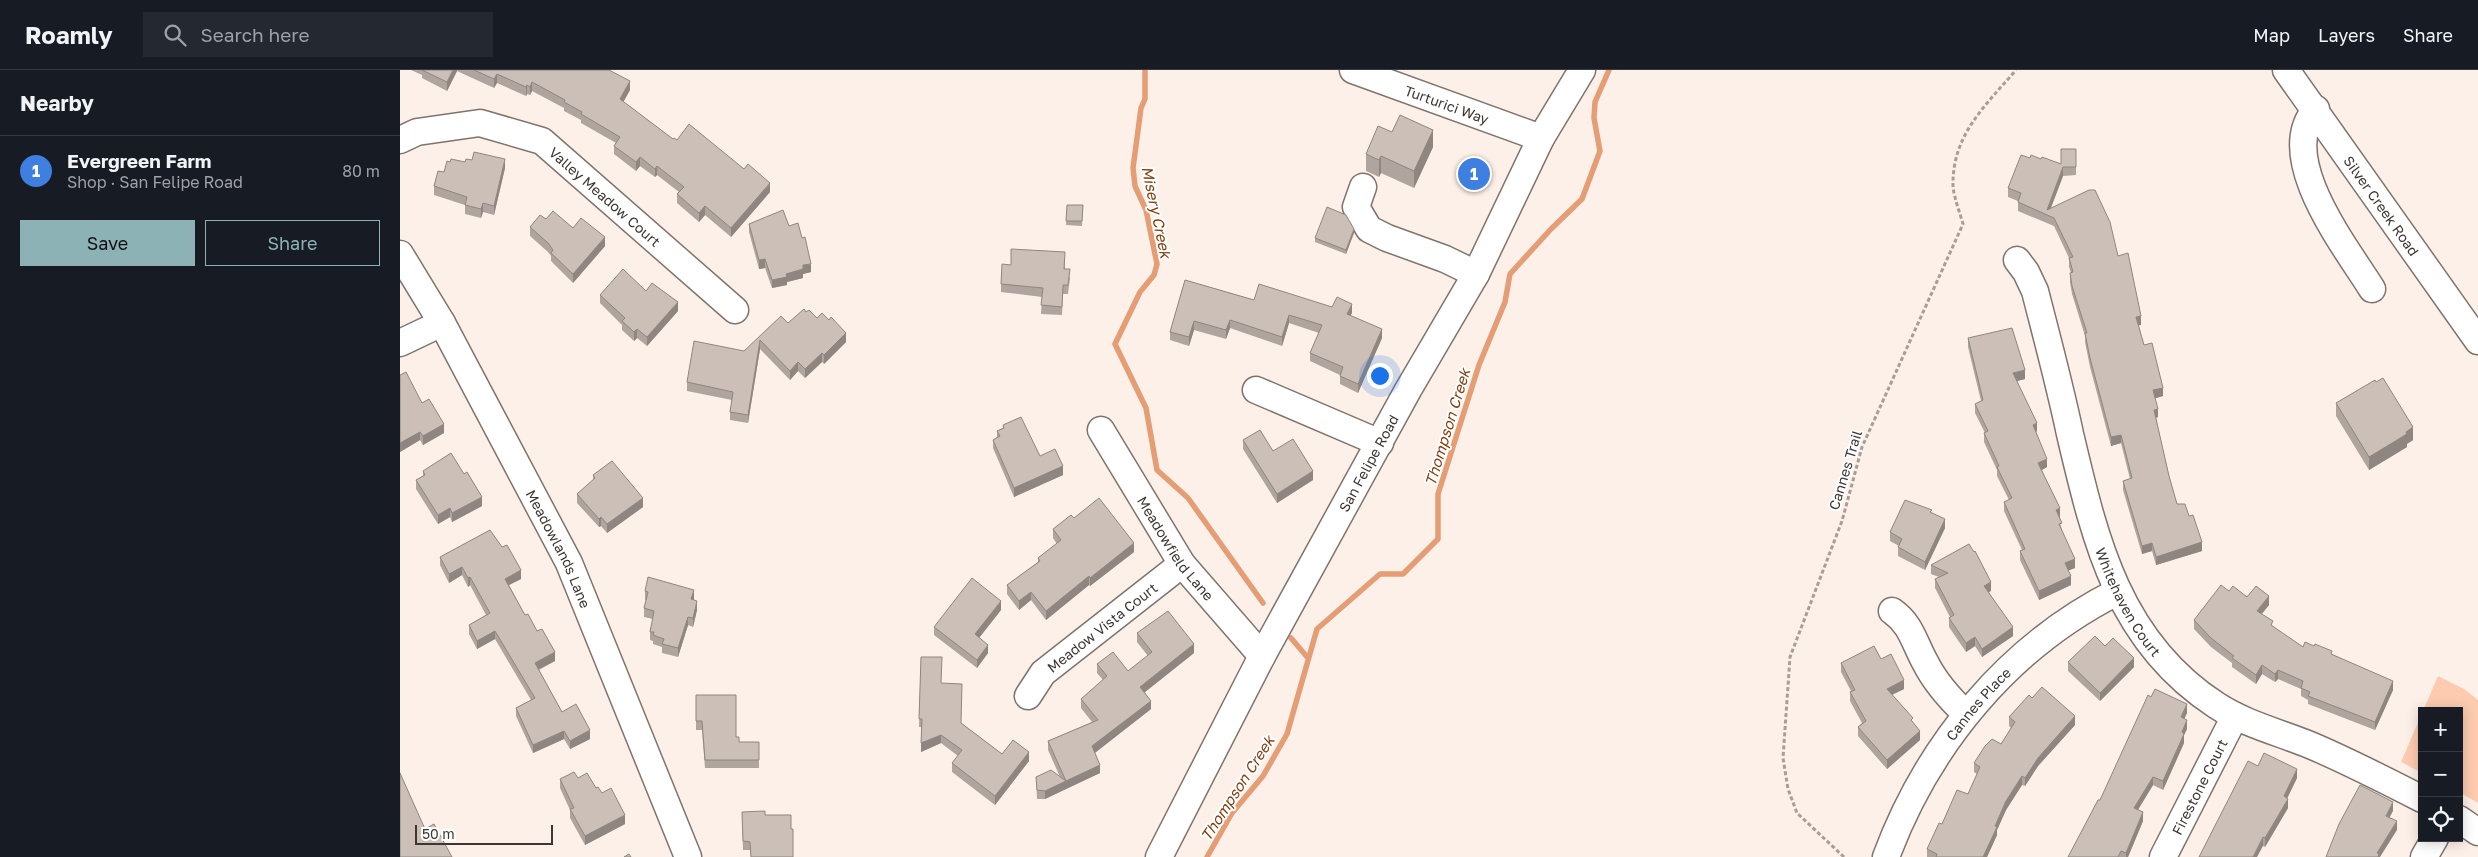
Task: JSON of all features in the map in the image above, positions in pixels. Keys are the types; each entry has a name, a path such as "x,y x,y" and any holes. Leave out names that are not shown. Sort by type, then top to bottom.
{"street":[{"name":"Turturici Way","path":"1353,70 1541,138"},
{"name":"San Felipe Road","path":"1159,857 1262,656 1380,442 1476,274 1541,138 1582,70"},
{"name":"Silver Creek Road","path":"2286,70 2316,109 2478,341"},
{"path":"2316,109 2306,122 2302,140 2302,150 2310,179 2322,208 2372,290"},
{"name":"Valley Meadow Court","path":"400,140 417,132 480,123 542,142 735,310"},
{"path":"1363,188 1356,207 1369,229 1445,259 1476,274"},
{"name":"Meadowlands Lane","path":"400,254 442,323 569,563 688,857"},
{"name":"Whitehaven Court","path":"2017,260 2026,272 2035,291 2093,527 2117,592 2148,640 2169,664 2199,692 2234,716 2322,750 2418,797"},
{"path":"400,343 442,323"},
{"path":"1256,390 1380,442"},
{"name":"Meadowfield Lane","path":"1101,430 1182,564 1262,656"},
{"name":"Meadow Vista Court","path":"1028,696 1042,673 1182,564"},
{"name":"Cannes Place","path":"1886,857 1925,777 1966,714 2042,639 2081,611 2117,592"},
{"path":"1892,610 1908,625 1924,660 1943,690 1966,714"},
{"name":"Firestone Court","path":"2163,857 2234,716"},
{"path":"2463,822 2478,832"},
{"path":"2424,857 2433,842"}],"path":[{"name":"Cannes Trail","path":"1844,857 1797,813 1788,790 1782,758 1790,657 1842,521 1862,447 1963,224 1953,187 1960,141 1976,116 2016,70"}],"shaded area":[{"path":"2438,676 2464,689 2478,700 2478,803 2463,794 2463,707 2425,707"},
{"path":"2418,722 2418,771 2401,762"}],"building":[{"path":"422,70 453,70 447,82"},
{"path":"474,70 609,70 630,81 620,99 673,139 677,140 689,124 744,169 748,164 770,183 731,228 705,206 699,213 677,194 684,187 657,166 655,169 640,157 636,162 614,146 620,137 581,114 582,112 564,102 565,100 532,82 530,87 527,85 526,87 497,74 494,79"},
{"path":"1400,115 1433,130 1414,171 1381,156 1379,160 1366,154 1378,126 1392,132"},
{"path":"2061,149 2076,149 2076,167 2063,167 2047,210 2089,190 2095,190 2110,222 2118,256 2128,253 2141,316 2136,317 2144,345 2152,343 2163,388 2153,390 2158,409 2154,410 2169,476 2177,504 2185,504 2189,516 2193,515 2202,542 2156,557 2152,543 2142,546 2123,481 2132,478 2121,435 2111,437 2090,358 2085,333 2087,333 2072,286 2070,273 2073,272 2069,258 2073,257 2054,218 2018,202 2021,193 2008,188 2021,155 2030,158 2031,155 2041,159 2042,157 2061,164"},
{"path":"474,152 505,159 494,206 483,203 481,209 465,205 467,197 434,186 438,171 444,172 447,161 450,162 451,159 465,162 466,159 472,160"},
{"path":"1067,205 1083,205 1082,221 1066,221"},
{"path":"1327,207 1346,215 1354,229 1346,250 1315,238"},
{"path":"783,210 789,226 798,223 802,238 805,237 811,264 803,265 803,269 786,274 787,277 772,280 765,259 759,260 749,224"},
{"path":"553,211 573,228 581,218 605,237 573,274 551,253 553,250 548,243 530,227 540,215 546,219"},
{"path":"1011,249 1065,252 1064,269 1070,269 1068,285 1063,285 1062,307 1041,305 1043,288 1001,284 1002,264 1011,265"},
{"path":"623,269 646,291 652,283 678,302 647,337 637,329 634,332 622,321 625,318 600,295"},
{"path":"1185,280 1254,300 1259,284 1332,307 1337,297 1352,304 1347,314 1382,329 1358,384 1340,376 1343,367 1310,353 1322,325 1289,315 1282,337 1230,320 1226,330 1194,321 1189,337 1170,332"},
{"path":"804,309 806,312 809,310 817,318 822,313 829,320 831,317 846,333 824,355 822,353 805,369 798,362 790,371 760,340 748,415 730,412 733,392 687,382 694,341 744,351 781,316 788,323"},
{"path":"2012,328 2025,370 2013,373 2037,423 2033,425 2047,459 2038,463 2060,508 2056,510 2062,523 2059,524 2075,559 2065,563 2071,576 2039,591 2020,551 2025,549 2004,502 2012,498 1997,467 1999,466 1984,433 1988,431 1975,404 1983,400 1968,338"},
{"path":"406,372 422,403 429,399 444,424 423,436 420,432 400,443 400,375"},
{"path":"2383,378 2413,427 2406,432 2407,434 2369,457 2336,403 2375,380 2376,382"},
{"path":"1021,417 1040,456 1055,449 1063,466 1014,488 993,440 1000,436 997,431 1004,428 1003,425"},
{"path":"1260,430 1273,451 1293,439 1313,471 1277,494 1243,440"},
{"path":"451,453 464,474 467,472 482,497 452,513 450,508 438,515 416,480 425,475 423,471"},
{"path":"612,461 643,498 607,524 601,517 599,519 577,494 595,478 593,475"},
{"path":"1099,498 1134,543 1046,611 1031,592 1019,601 1007,585 1040,561 1038,558 1061,540 1053,529 1071,515 1074,518"},
{"path":"1905,500 1932,510 1930,512 1945,519 1925,562 1898,547 1902,539 1890,532"},
{"path":"490,530 502,547 507,545 521,570 505,579 525,615 528,614 537,631 542,629 555,652 535,663 562,712 576,704 590,730 570,741 564,731 533,745 516,708 535,698 495,631 477,641 469,625 490,613 470,577 468,578 462,567 449,574 440,557"},
{"path":"1969,544 1975,551 1991,582 1984,586 2013,627 1982,649 1975,637 1966,643 1949,618 1954,615 1935,579 1948,573 1931,565"},
{"path":"648,577 694,590 691,599 697,601 693,618 688,617 678,648 662,644 664,639 653,635 654,632 650,632 654,611 644,608 648,592 645,591"},
{"path":"972,578 1001,601 975,634 988,645 977,660 934,627"},
{"path":"2221,585 2229,591 2233,586 2247,597 2256,586 2269,596 2257,611 2273,621 2271,625 2303,647 2305,642 2314,646 2315,644 2332,651 2331,654 2393,681 2375,722 2308,696 2310,692 2301,688 2303,681 2278,670 2275,674 2262,665 2256,675 2232,658 2234,656 2211,638 2194,620"},
{"path":"1168,611 1194,644 1140,687 1151,701 1092,746 1100,765 1066,781 1048,741 1098,720 1081,699 1107,676 1097,664 1113,652 1128,671 1152,652 1137,633"},
{"path":"2095,636 2105,646 2113,638 2134,658 2100,693 2068,662"},
{"path":"1874,646 1881,659 1891,654 1904,680 1887,689 1913,718 1911,720 1920,731 1887,760 1858,727 1866,721 1850,692 1855,690 1841,663"},
{"path":"921,657 942,657 941,683 962,684 961,723 1002,754 1013,740 1029,752 995,796 952,763 962,750 941,735 921,743 922,719 919,719"},
{"path":"2042,687 2075,716 2038,758 2025,778 2022,776 2006,801 1995,826 1997,827 1983,857 1936,857 1937,854 1927,849 1939,823 1942,824 1957,790 1968,794 1980,767 1974,763 1985,746 1992,739 2001,744 2015,722 2009,717 2029,695 2032,698"},
{"path":"2155,689 2187,704 2181,717 2187,720 2182,732 2184,734 2163,781 2153,777 2134,808 2143,812 2126,853 2121,851 2118,857 2068,857 2098,800 2100,800 2148,695 2151,697"},
{"path":"696,695 736,695 736,737 739,737 739,742 759,742 759,760 705,760 702,721 696,721"},
{"path":"2264,753 2297,769 2284,796 2288,799 2265,838 2263,837 2253,857 2199,857 2248,761 2258,766"},
{"path":"1051,770 1066,781 1045,791 1037,790 1036,777"},
{"path":"574,772 578,778 587,773 596,788 598,787 602,793 611,788 625,815 585,836 570,809 574,808 560,779"},
{"path":"400,773 425,829 434,824 452,857 400,857"},
{"path":"2360,785 2393,802 2386,816 2397,821 2377,853 2379,854 2378,857 2326,857 2339,824"},
{"path":"765,811 765,815 791,815 793,857 751,857 750,842 743,841 742,812"}],"waterway":[{"name":"Misery Creek","path":"1145,70 1145,99 1141,108 1133,168 1135,186 1146,210 1157,264 1154,275 1140,292 1115,344 1146,408 1157,470 1188,498 1263,603"},
{"name":"Thompson Creek","path":"1207,857 1232,813 1263,776 1287,734 1317,629 1380,574 1403,574 1438,539 1438,494 1479,365 1505,302 1510,274 1551,229 1582,199 1600,151 1594,118 1595,102 1609,70"},
{"name":"Misery Creek","path":"1291,638 1308,658"}],"place":[{"name":"Evergreen Farm","path":"1474,174"}]}
